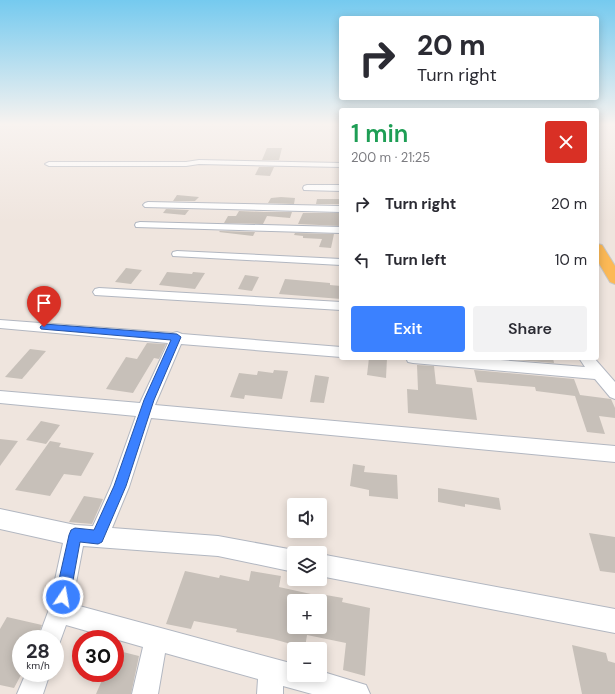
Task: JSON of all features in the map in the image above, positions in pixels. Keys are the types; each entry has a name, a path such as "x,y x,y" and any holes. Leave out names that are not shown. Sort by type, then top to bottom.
{"main road":[{"path":"599,251 615,279"}],"street":[{"path":"49,164 186,164 199,162 339,166"},
{"path":"307,188 339,188"},
{"path":"148,205 339,209"},
{"path":"140,225 339,230"},
{"path":"177,254 339,262"},
{"path":"99,292 339,306"},
{"path":"0,324 177,337 339,352"},
{"path":"98,537 120,486 146,410 177,337"},
{"path":"436,360 600,374"},
{"path":"588,360 615,393"},
{"path":"0,397 615,454"},
{"path":"0,520 75,535 218,546 287,560"},
{"path":"53,630 60,612 75,535"},
{"path":"327,566 615,620"},
{"path":"60,612 156,639 270,682 357,694"},
{"path":"146,694 156,639"},
{"path":"30,694 35,682"}],"building":[{"path":"263,157 280,157 279,160 262,160"},
{"path":"259,167 274,167 270,176 255,175"},
{"path":"177,195 199,197 195,201 173,201"},
{"path":"271,198 295,198 294,204 268,203"},
{"path":"317,199 339,199 339,204 316,204"},
{"path":"166,209 189,210 185,215 163,213"},
{"path":"239,211 292,212 290,218 267,216 263,224 224,223 228,216 236,216"},
{"path":"303,213 339,213 339,226 298,224"},
{"path":"219,232 255,232 253,236"},
{"path":"295,233 334,234 331,248 319,247 322,239 303,238 303,236 294,235"},
{"path":"126,268 142,270 131,284 115,282"},
{"path":"167,272 192,274 193,272 205,273 195,289 159,285"},
{"path":"245,275 259,277 252,291 238,289"},
{"path":"285,279 330,283 330,285 339,286 339,299 279,294"},
{"path":"147,343 166,344 159,359 154,358 133,393 106,389 126,357 137,359"},
{"path":"30,349 46,351 22,379 5,377"},
{"path":"369,360 387,360 386,378 367,375"},
{"path":"517,360 553,360 554,363"},
{"path":"417,365 434,366 436,384 472,388 477,420 408,413 407,389 418,390"},
{"path":"274,370 288,371 282,399 245,395 244,399 230,397 239,373 257,375 258,371 273,373"},
{"path":"474,370 574,379 580,395 611,399 615,408 615,418 599,416 605,434 587,432 575,396 536,391 535,387 477,382"},
{"path":"315,375 329,377 324,403 310,402"},
{"path":"41,421 60,425 46,444 26,440"},
{"path":"0,439 18,441 0,466"},
{"path":"50,441 61,443 59,447 94,453 81,476 64,474 50,496 15,490"},
{"path":"353,464 365,466 364,472 397,475 398,499 369,496 369,490 350,486"},
{"path":"438,488 499,498 501,510 465,504 465,507 438,502"},
{"path":"84,496 103,499 92,524 69,522"},
{"path":"589,533 615,537 615,573 600,571"},
{"path":"185,571 219,578 220,575 249,581 251,571 281,576 279,587 311,594 287,594 287,634 327,634 327,595 343,598 342,602 370,608 365,676 343,670 346,643 307,635 306,642 287,643 236,632 237,629 194,621 191,629 166,624"},
{"path":"7,617 42,625 40,630 12,630 12,682 17,682 14,688 0,685 0,629"},
{"path":"572,645 606,653 608,661 615,663 615,694 582,694"},
{"path":"124,652 139,656 131,694 96,694 101,682 124,682"}],"route":[{"path":"44,327 177,337 149,400 120,486 98,537 75,535 63,597"}]}
